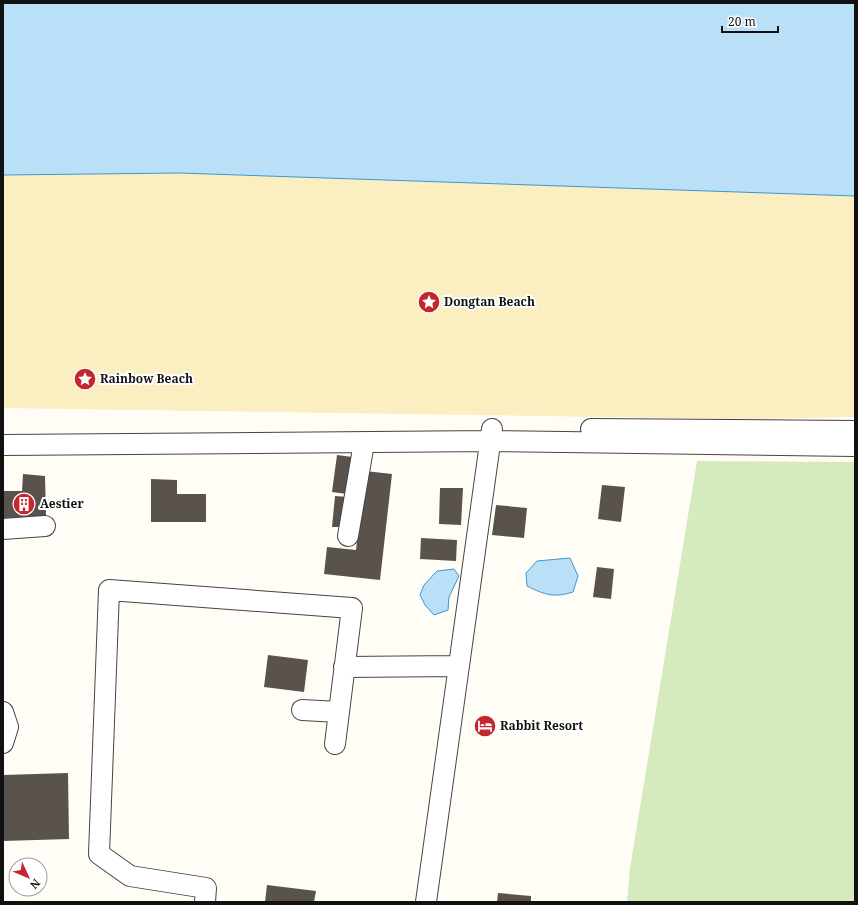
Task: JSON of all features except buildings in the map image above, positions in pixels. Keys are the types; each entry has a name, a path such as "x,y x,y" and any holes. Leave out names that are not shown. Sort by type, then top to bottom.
{"street":[{"path":"3,445 364,443 492,434 855,431"},
{"path":"492,434 855,446"},
{"path":"426,902 492,434"},
{"path":"348,536 364,443"},
{"path":"3,529 45,526"},
{"path":"205,895 130,876 99,854 109,590 352,608 335,744"},
{"path":"344,666 459,666"},
{"path":"302,710 339,712"},
{"path":"3,712 8,727 3,743"}],"green space":[{"path":"697,461 855,462 855,902 627,902 630,868"}],"sand":[{"name":"Dongtan Beach","path":"179,173 855,196 855,417 748,419 3,408 3,175"}],"water":[{"path":"3,3 855,3 855,196 179,173 3,175"},
{"path":"570,558 578,576 573,592 560,595 550,595 539,592 527,586 526,573 537,561"},
{"path":"454,569 459,576 449,597 448,610 434,615 425,605 420,595 424,585 437,571"}],"place":[{"name":"Dongtan Beach","path":"429,302"},
{"name":"Rainbow Beach","path":"85,379"},
{"name":"Aestier","path":"24,504"},
{"name":"Rabbit Resort","path":"485,726"}]}
